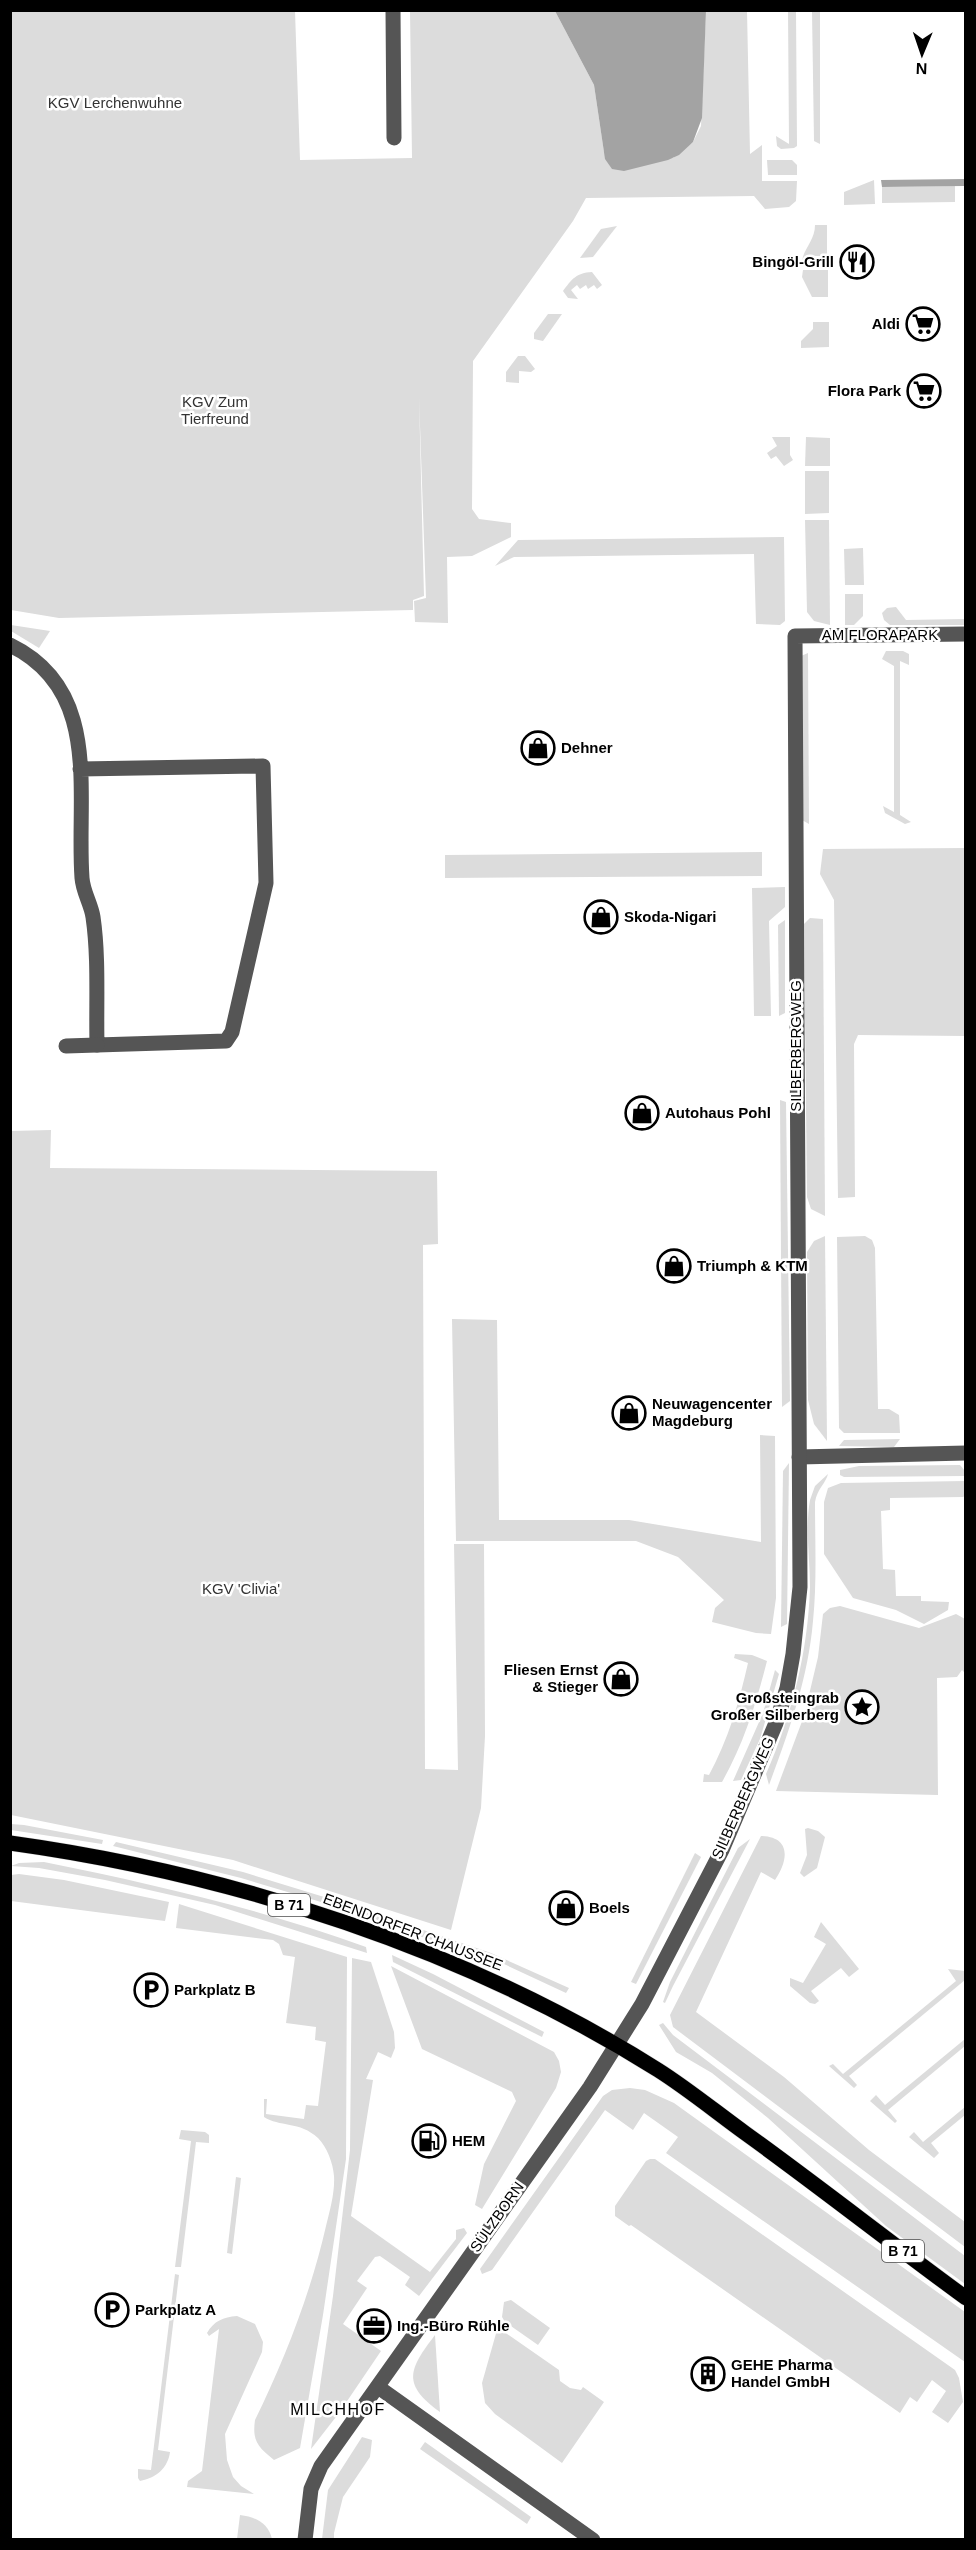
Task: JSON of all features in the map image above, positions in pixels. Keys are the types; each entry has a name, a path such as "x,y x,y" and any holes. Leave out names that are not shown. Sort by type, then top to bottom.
{"main road":[{"name":"EBENDORFER CHAUSSEE","path":"10,1843 60,1850 202,1881 337,1921 423,1952 500,1984 660,2071 966,2298"}],"street":[{"path":"393,10 394,138"},
{"name":"AM FLORAPARK","path":"795,636 966,634"},
{"name":"SILBERBERGWEG","path":"615,2046 642,2004 744,1803 782,1705 793,1654 799,1596 795,636"},
{"path":"10,645 39,662 59,687 73,714 79,741 82,878 93,921 97,1045"},
{"path":"66,1046 219,1043 230,1038 266,883 263,766 80,769"},
{"path":"799,1457 966,1453"},
{"name":"SÜLZBORN","path":"305,2540 311,2489 315,2479 590,2087 615,2046"},
{"path":"378,2387 593,2540"}],"green space":[{"path":"10,11 295,11 300,160 412,158 410,11 555,11 594,85 604,152 673,158 693,142 701,126 706,11 747,11 750,154 762,145 762,181 797,181 796,201 789,207 765,209 754,196 586,198 573,221 473,361 472,509 479,519 511,523 511,537 472,556 447,557 448,623 415,622 414,601 426,598 419,397 424,596 413,600 413,610 59,618 11,610"},
{"path":"788,11 796,11 797,146 781,149 777,146 776,136 789,144"},
{"path":"812,11 820,11 820,144 814,141"},
{"path":"767,160 792,160 797,165 797,175 768,175"},
{"path":"874,180 875,204 844,205 844,192"},
{"path":"955,186 955,202 882,203 882,187"},
{"path":"815,225 827,225 827,263 824,263 823,256 811,256 811,263 802,263 813,236"},
{"path":"617,226 593,257 580,258 601,229"},
{"path":"803,270 828,270 828,297 812,297 802,277"},
{"path":"592,272 602,285 597,289 594,285 588,289 586,285 580,289 577,285 571,290 578,299 568,298 563,291 572,280 578,275"},
{"path":"548,314 562,314 543,341 534,339 534,333"},
{"path":"813,322 829,322 829,347 801,348 801,341 813,329"},
{"path":"518,356 525,356 535,369 531,372 519,371 519,383 506,382 506,372"},
{"path":"772,437 790,437 790,455 793,460 784,466 776,456 771,459 767,453 777,446"},
{"path":"806,437 830,438 830,466 805,466"},
{"path":"805,471 829,471 829,513 805,514"},
{"path":"805,520 829,520 830,625 814,621 807,612"},
{"path":"784,537 785,621 780,625 756,624 754,554 514,557 495,566 518,540"},
{"path":"863,548 864,585 845,585 844,549"},
{"path":"845,594 863,594 863,616 854,625 845,625"},
{"path":"896,607 906,620 965,619 965,625 890,625 884,620 882,613 887,608"},
{"path":"11,625 50,631 39,648 11,631"},
{"path":"886,651 903,651 909,654 909,665 900,661 900,815 911,822 905,824 885,813 883,806 894,812 894,666 882,659"},
{"path":"808,653 809,824 802,820 801,656"},
{"path":"965,848 965,1036 858,1035 854,1044 855,1197 838,1198 834,900 820,874 823,849"},
{"path":"762,852 762,876 445,878 445,855"},
{"path":"785,887 785,907 769,921 771,1016 754,1016 752,888"},
{"path":"810,918 823,919 825,1216 811,1209 807,1197 804,924"},
{"path":"785,920 785,1013 779,1016 778,925"},
{"path":"780,1100 786,1102 790,1401 782,1407"},
{"name":"KGV 'Clivia'","path":"51,1130 50,1168 437,1171 438,1244 423,1245 425,1769 458,1770 454,1544 484,1544 485,1736 481,1808 451,1930 233,1860 11,1815 11,1131"},
{"path":"825,1236 827,1441 814,1424 808,1400 807,1252 814,1241"},
{"path":"865,1236 872,1240 875,1248 878,1409 889,1409 899,1415 900,1433 844,1433 839,1428 837,1237"},
{"path":"452,1319 497,1320 499,1520 629,1520 761,1542 760,1435 775,1436 776,1598 771,1634 756,1633 712,1622 715,1608 724,1600 678,1557 636,1541 456,1541"},
{"path":"900,1439 894,1447 839,1446 844,1440"},
{"path":"789,1463 787,1624 781,1627 783,1471"},
{"path":"960,1465 965,1471 965,1476 844,1477 840,1475 840,1470 859,1466"},
{"path":"828,1474 815,1502 815,1591 807,1664 790,1725 769,1785 766,1774 791,1706 806,1635 810,1587 808,1532 810,1500 815,1486"},
{"path":"965,1481 965,1496 963,1497 890,1498 890,1510 881,1511 883,1569 895,1570 896,1596 921,1596 921,1601 949,1602 948,1610 924,1624 896,1610 853,1598 824,1554 824,1502 828,1488 841,1483"},
{"path":"840,1606 919,1628 956,1614 965,1619 965,1673 962,1670 957,1677 937,1678 938,1795 776,1791 804,1716 818,1657 823,1614 830,1608"},
{"path":"735,1654 752,1655 767,1661 749,1723 730,1767 722,1782 703,1782 704,1774 709,1775 727,1735 745,1678 748,1663 734,1658"},
{"path":"775,1670 779,1674 760,1739 741,1780 733,1781 763,1713"},
{"path":"11,1824 103,1840 102,1844 11,1830"},
{"path":"805,1829 818,1831 825,1837 817,1868 804,1877 800,1873 807,1855"},
{"path":"761,1836 771,1837 782,1845 783,1865 775,1880 761,1872 696,2012 784,2077 869,2150 965,2222 965,2247 673,2027 670,2015"},
{"path":"750,1839 665,2003 663,2002 670,1982 738,1848"},
{"path":"116,1842 243,1872 347,1904 491,1953 569,1988 566,1993 489,1957 425,1938 341,1908 241,1878 113,1846"},
{"path":"695,1853 701,1857 636,1984 631,1982"},
{"path":"44,1862 126,1879 247,1909 366,1947 367,1953 215,1905 105,1880 39,1868 11,1866 19,1863"},
{"path":"11,1875 64,1880 169,1902 165,1921 11,1901"},
{"path":"179,1904 347,1957 346,2159 323,2315 300,2448 274,2460 257,2443 254,2433 255,2420 287,2349 305,2300 329,2214 334,2176 329,2156 318,2138 304,2129 264,2117 264,2099 267,2099 266,2114 304,2119 306,2105 318,2106 326,2042 315,2040 316,2027 286,2023 295,1957 283,1955 279,1944 273,1940 176,1928"},
{"path":"821,1922 859,1969 849,1977 841,1968 811,1991 819,2001 815,2004 810,2003 790,1986 790,1978 803,1983 826,1944 814,1937"},
{"path":"392,1955 544,2032 542,2037 393,1962"},
{"path":"352,1958 371,1962 394,2032 395,2048 391,2058 378,2052 366,2079 373,2080 351,2216 430,2272 456,2239 456,2230 464,2228 467,2233 419,2296 405,2285 410,2277 380,2256 375,2257 357,2281 367,2288 343,2324 381,2351 339,2413 311,2449 333,2296 350,2150"},
{"path":"391,1966 554,2052 559,2061 561,2072 556,2088 482,2209 475,2205 484,2164 516,2101 512,2092 422,2049"},
{"path":"948,1969 965,1971 965,1980 849,2076 857,2085 854,2088 829,2066 833,2064 843,2074 956,1981"},
{"path":"663,2023 673,2035 965,2256 965,2284 886,2226 768,2118 712,2073 676,2052 659,2025"},
{"path":"965,2039 965,2046 888,2110 897,2121 895,2123 870,2101 876,2095 885,2105"},
{"path":"630,2088 645,2090 674,2103 965,2312 965,2362 666,2153 678,2137 644,2113 633,2130 605,2110 492,2270 482,2274 480,2269 603,2096 612,2090"},
{"path":"965,2107 965,2115 931,2143 939,2153 934,2158 909,2137 914,2132 923,2142"},
{"path":"181,2130 205,2132 209,2135 209,2143 196,2142 181,2267 175,2267 191,2141 179,2139"},
{"path":"655,2159 955,2370 959,2378 963,2402 948,2423 932,2412 946,2391 932,2380 917,2402 910,2397 900,2413 615,2216 615,2206 646,2161"},
{"path":"236,2177 241,2178 232,2254 227,2253"},
{"path":"175,2274 179,2275 158,2450 170,2452 169,2458 160,2471 140,2481 138,2469 151,2470"},
{"path":"511,2300 550,2328 538,2345 505,2322 502,2317 504,2302"},
{"path":"237,2316 255,2324 263,2342 262,2352 225,2434 227,2460 233,2477 241,2486 254,2494 187,2487 188,2481 202,2471 219,2329 209,2336 207,2333 219,2320"},
{"path":"500,2329 559,2370 560,2381 570,2388 581,2390 583,2387 604,2402 562,2463 495,2414 485,2403 482,2383 497,2330"},
{"path":"435,2335 440,2412 419,2393 413,2376 419,2357"},
{"path":"362,2437 372,2440 370,2457 343,2497 334,2539 322,2539 328,2490"},
{"path":"425,2442 531,2517 527,2524 420,2449"},
{"path":"240,2515 251,2517 264,2525 272,2539 237,2539"}],"shaded area":[{"path":"555,11 706,11 702,118 693,142 679,155 668,160 624,171 612,169 605,159 594,85"},
{"path":"965,179 965,186 882,187 881,180"}],"place":[{"name":"Bingöl-Grill","path":"857,262"},
{"name":"Aldi","path":"923,324"},
{"name":"Flora Park","path":"924,391"},
{"name":"Dehner","path":"538,748"},
{"name":"Skoda-Nigari","path":"601,917"},
{"name":"Autohaus Pohl","path":"642,1113"},
{"name":"Triumph & KTM","path":"674,1266"},
{"name":"Neuwagencenter Magdeburg","path":"629,1413"},
{"name":"Fliesen Ernst & Stieger","path":"621,1679"},
{"name":"Großsteingrab Großer Silberberg","path":"862,1707"},
{"name":"Boels","path":"566,1908"},
{"name":"Parkplatz B","path":"151,1990"},
{"name":"HEM","path":"429,2141"},
{"name":"Parkplatz A","path":"112,2310"},
{"name":"Ing.-Büro Rühle","path":"374,2326"},
{"name":"GEHE Pharma Handel GmbH","path":"708,2374"}],"district":[{"name":"MILCHHOF","path":"338,2409"}],"park label":[{"name":"KGV Lerchenwuhne","path":"115,103"},
{"name":"KGV Zum Tierfreund","path":"215,410"}]}
